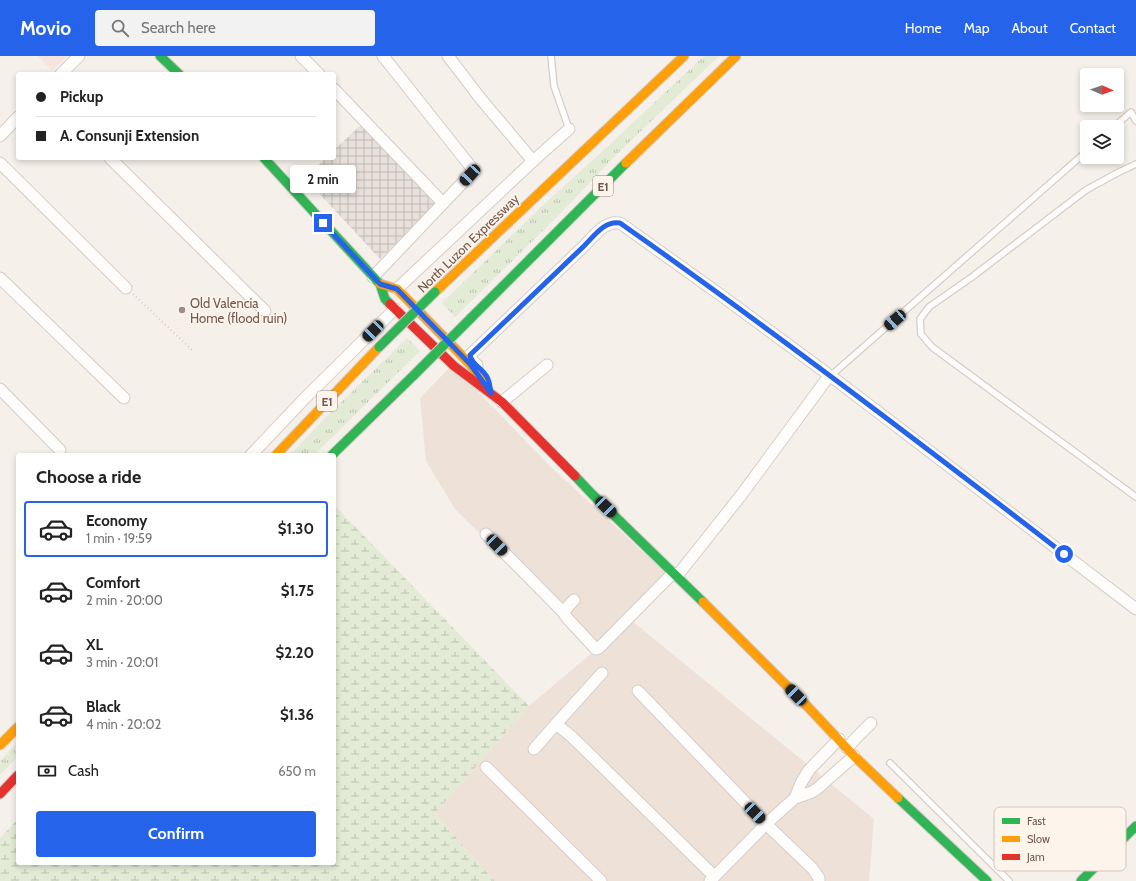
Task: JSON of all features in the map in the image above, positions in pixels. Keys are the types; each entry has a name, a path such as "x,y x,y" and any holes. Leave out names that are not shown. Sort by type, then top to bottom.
{"main road":[{"path":"160,56 177,72"},
{"name":"North Luzon Expressway","path":"278,453 378,347 684,56"},
{"name":"E1","path":"334,453 636,153 736,56"},
{"path":"266,160 377,280 385,299 395,309 458,369 502,402 592,494 810,703 851,752 987,881"},
{"path":"377,280 397,289 470,364 491,393"},
{"path":"0,746 16,729"},
{"path":"0,794 16,777"},
{"path":"1126,836 1136,826"},
{"path":"1081,881 1091,871"}],"street":[{"path":"63,72 79,56"},
{"path":"301,56 318,72"},
{"path":"377,280 443,203 470,175 472,170 471,166 383,56"},
{"path":"448,56 480,98 533,161"},
{"path":"336,91 443,203"},
{"path":"0,136 16,119"},
{"path":"397,289 569,129"},
{"path":"112,160 265,311"},
{"path":"0,163 126,288"},
{"path":"491,393 488,378 470,359 470,355 602,228 610,223 620,223 936,455 1136,609"},
{"path":"0,278 124,398"},
{"path":"253,453 305,398 395,309"},
{"path":"502,402 547,365"},
{"path":"486,534 594,647 596,649 599,648 675,574 742,494 829,376"},
{"path":"0,389 60,450"},
{"path":"562,612 574,600"},
{"path":"534,749 602,673"},
{"path":"638,691 766,824 813,869 819,878 819,881"},
{"path":"556,724 571,736 712,879 766,824 795,798 812,792 818,788 851,752 857,737 871,723"},
{"path":"795,798 801,783 809,770 839,739"},
{"path":"486,767 601,881"}],"lane":[{"path":"550,56 554,86 569,129"},
{"path":"1122,120 1131,112 1136,121"},
{"path":"829,376 1080,157"},
{"path":"1136,164 1086,190 978,273 929,307 920,319 921,334 932,347 1136,497"},
{"path":"890,763 994,866"},
{"path":"999,871 1009,881"}],"path":[{"path":"126,288 193,351"}],"shaded area":[{"path":"37,56 68,56 52,70"},
{"path":"362,124 439,202 380,259 305,178 324,160 336,160 336,148"},
{"path":"452,365 550,466 669,576 596,649 455,509 426,461 420,398"},
{"path":"631,620 874,819 869,881 495,881 479,864 435,813 529,706"}],"green space":[{"path":"704,56 719,56 617,154 557,217 455,317 442,303 541,207"},
{"path":"407,338 420,351 316,453 292,453 327,416"},
{"path":"336,507 529,706 435,813 495,881 0,881 0,838 16,821 16,865 336,865"},
{"path":"16,744 16,758 0,775 0,761"}],"traffic: fast":[{"path":"160,56 177,72"},
{"path":"266,160 380,284 385,299 390,304"},
{"path":"471,318 626,163"},
{"path":"379,347 435,292"},
{"path":"414,375 471,318"},
{"path":"334,453 414,375"},
{"path":"575,476 703,602"},
{"path":"898,798 987,881"},
{"path":"1126,836 1136,826"},
{"path":"1081,881 1091,871"}],"traffic: slow":[{"path":"435,292 684,56"},
{"path":"626,163 736,56"},
{"path":"380,284 397,289 470,364 483,382"},
{"path":"278,453 379,347"},
{"path":"703,602 807,706 854,756 898,798"},
{"path":"0,745 16,729"}],"traffic: jam":[{"path":"390,304 454,366 502,402 575,476"},
{"path":"0,794 16,777"}],"place":[{"name":"Old Valencia Home (flood ruin)","path":"182,310"}],"route":[{"path":"323,223 380,284 397,289 466,359 491,393 488,378 470,359 470,355 602,228 610,223 620,223 840,383 1064,554"}]}
